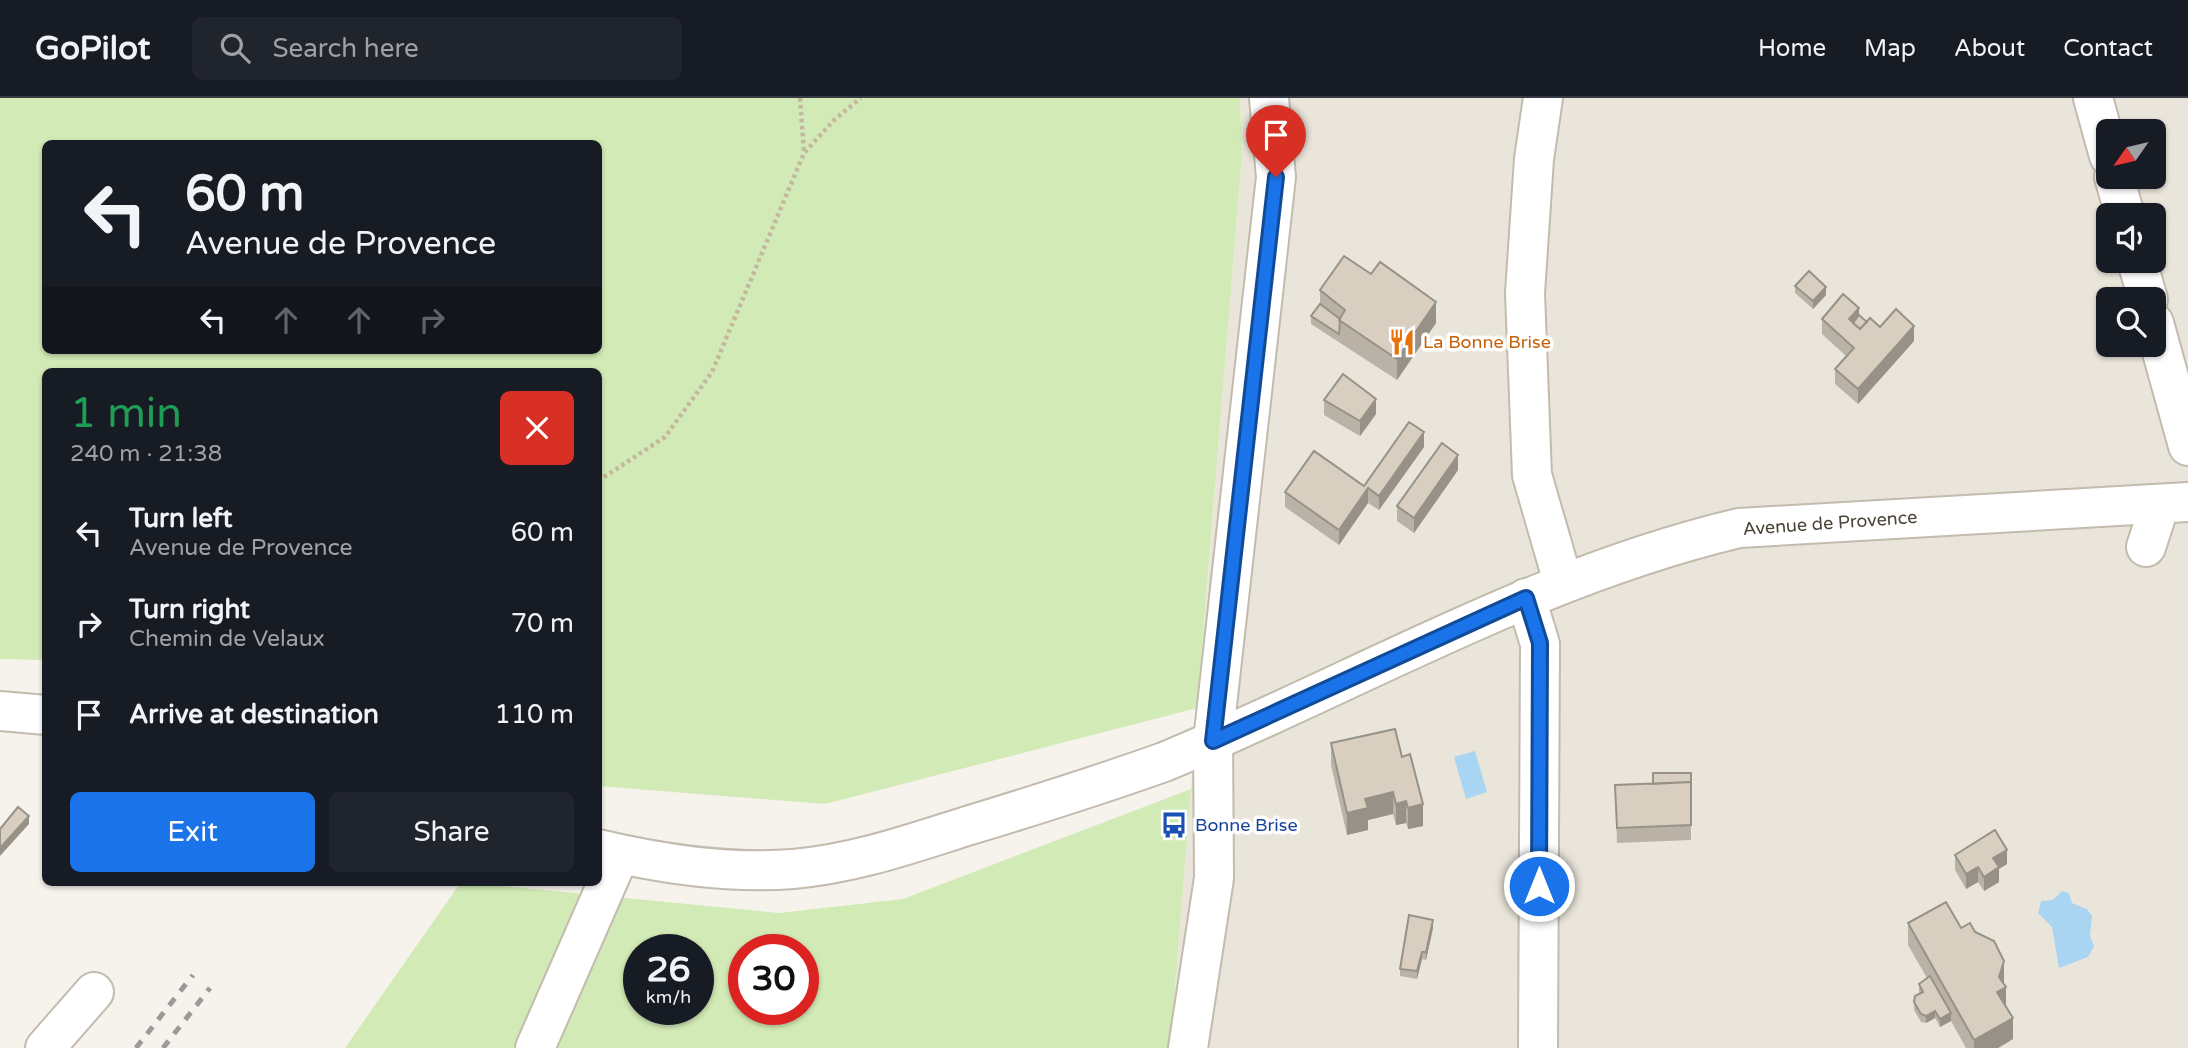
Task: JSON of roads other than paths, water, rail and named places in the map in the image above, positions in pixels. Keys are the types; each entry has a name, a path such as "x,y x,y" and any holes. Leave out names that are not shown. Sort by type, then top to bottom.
{"street":[{"path":"1188,1048 1214,878 1217,740 1276,177 1269,98"},
{"path":"1543,98 1534,159 1525,293 1532,475 1563,582"},
{"path":"2093,98 2099,119"},
{"path":"2163,357 2188,446"},
{"path":"2146,547 2174,503"},
{"name":"Avenue de Provence","path":"609,851 678,866 742,870 793,869 870,857 1100,785 1217,740 1563,582 1682,542 1739,528 2174,503"},
{"path":"1526,598 1540,643 1538,1048"},
{"path":"602,870 609,851"},
{"path":"535,1048 596,886"},
{"path":"45,1048 94,992"}],"water":[{"path":"1475,751 1487,792 1466,799 1454,757"},
{"path":"2062,891 2069,893 2072,903 2087,909 2092,916 2090,936 2094,946 2088,957 2059,968 2052,927 2038,913 2041,901 2053,900"}],"railway":[{"path":"136,1048 193,975"},
{"path":"163,1048 210,988"}],"place":[{"name":"La Bonne Brise","path":"1402,342"},
{"name":"Bonne Brise","path":"1174,825"}]}
